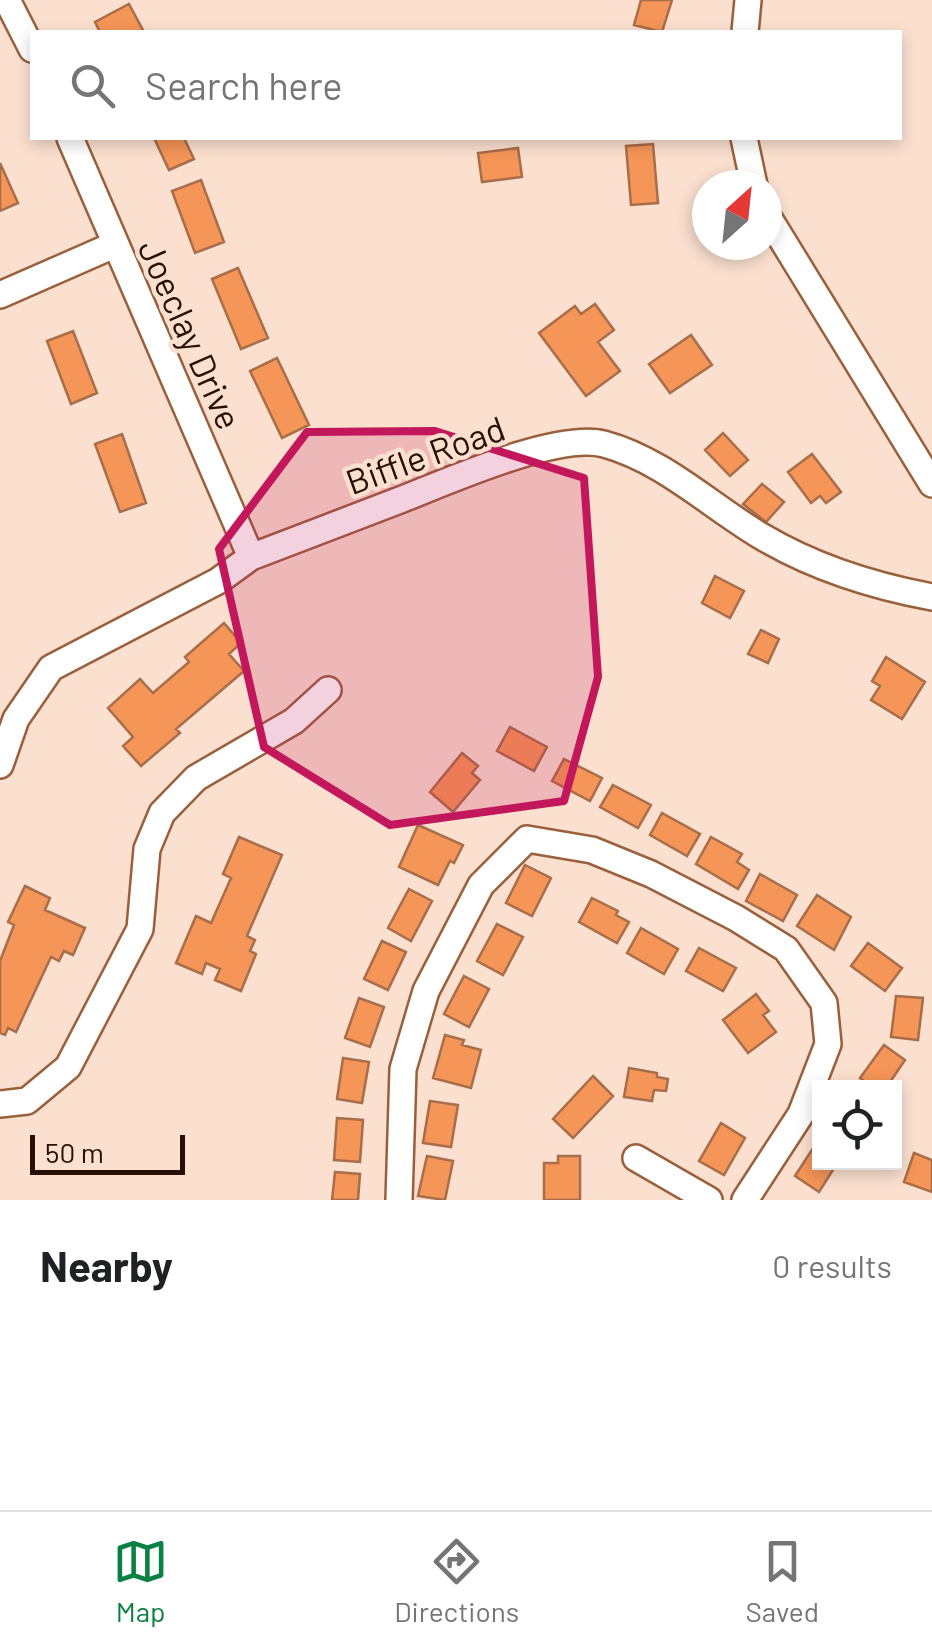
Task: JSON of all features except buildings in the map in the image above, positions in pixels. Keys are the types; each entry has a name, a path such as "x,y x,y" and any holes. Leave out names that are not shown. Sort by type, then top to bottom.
{"street":[{"path":"7,0 30,45"},
{"path":"745,30 748,0"},
{"name":"Joeclay Drive","path":"71,140 251,557"},
{"path":"744,140 751,170"},
{"path":"782,239 932,484"},
{"path":"0,295 114,246"},
{"name":"Biffle Road","path":"0,765 16,719 51,668 218,581 251,557 511,457 569,445 602,444 664,470 762,537 825,567 884,588 932,597"},
{"path":"0,1104 28,1101 68,1067 140,929 147,848 162,813 196,778 294,722 328,690"},
{"path":"399,1200 403,1070 426,990 481,885 527,839 592,850 651,874 736,918 786,949 824,1003 828,1044 800,1114 745,1200"},
{"path":"636,1158 709,1200"}],"highlighted area":[{"path":"435,431 584,478 598,677 564,801 390,825 264,747 219,549 307,432"}]}
